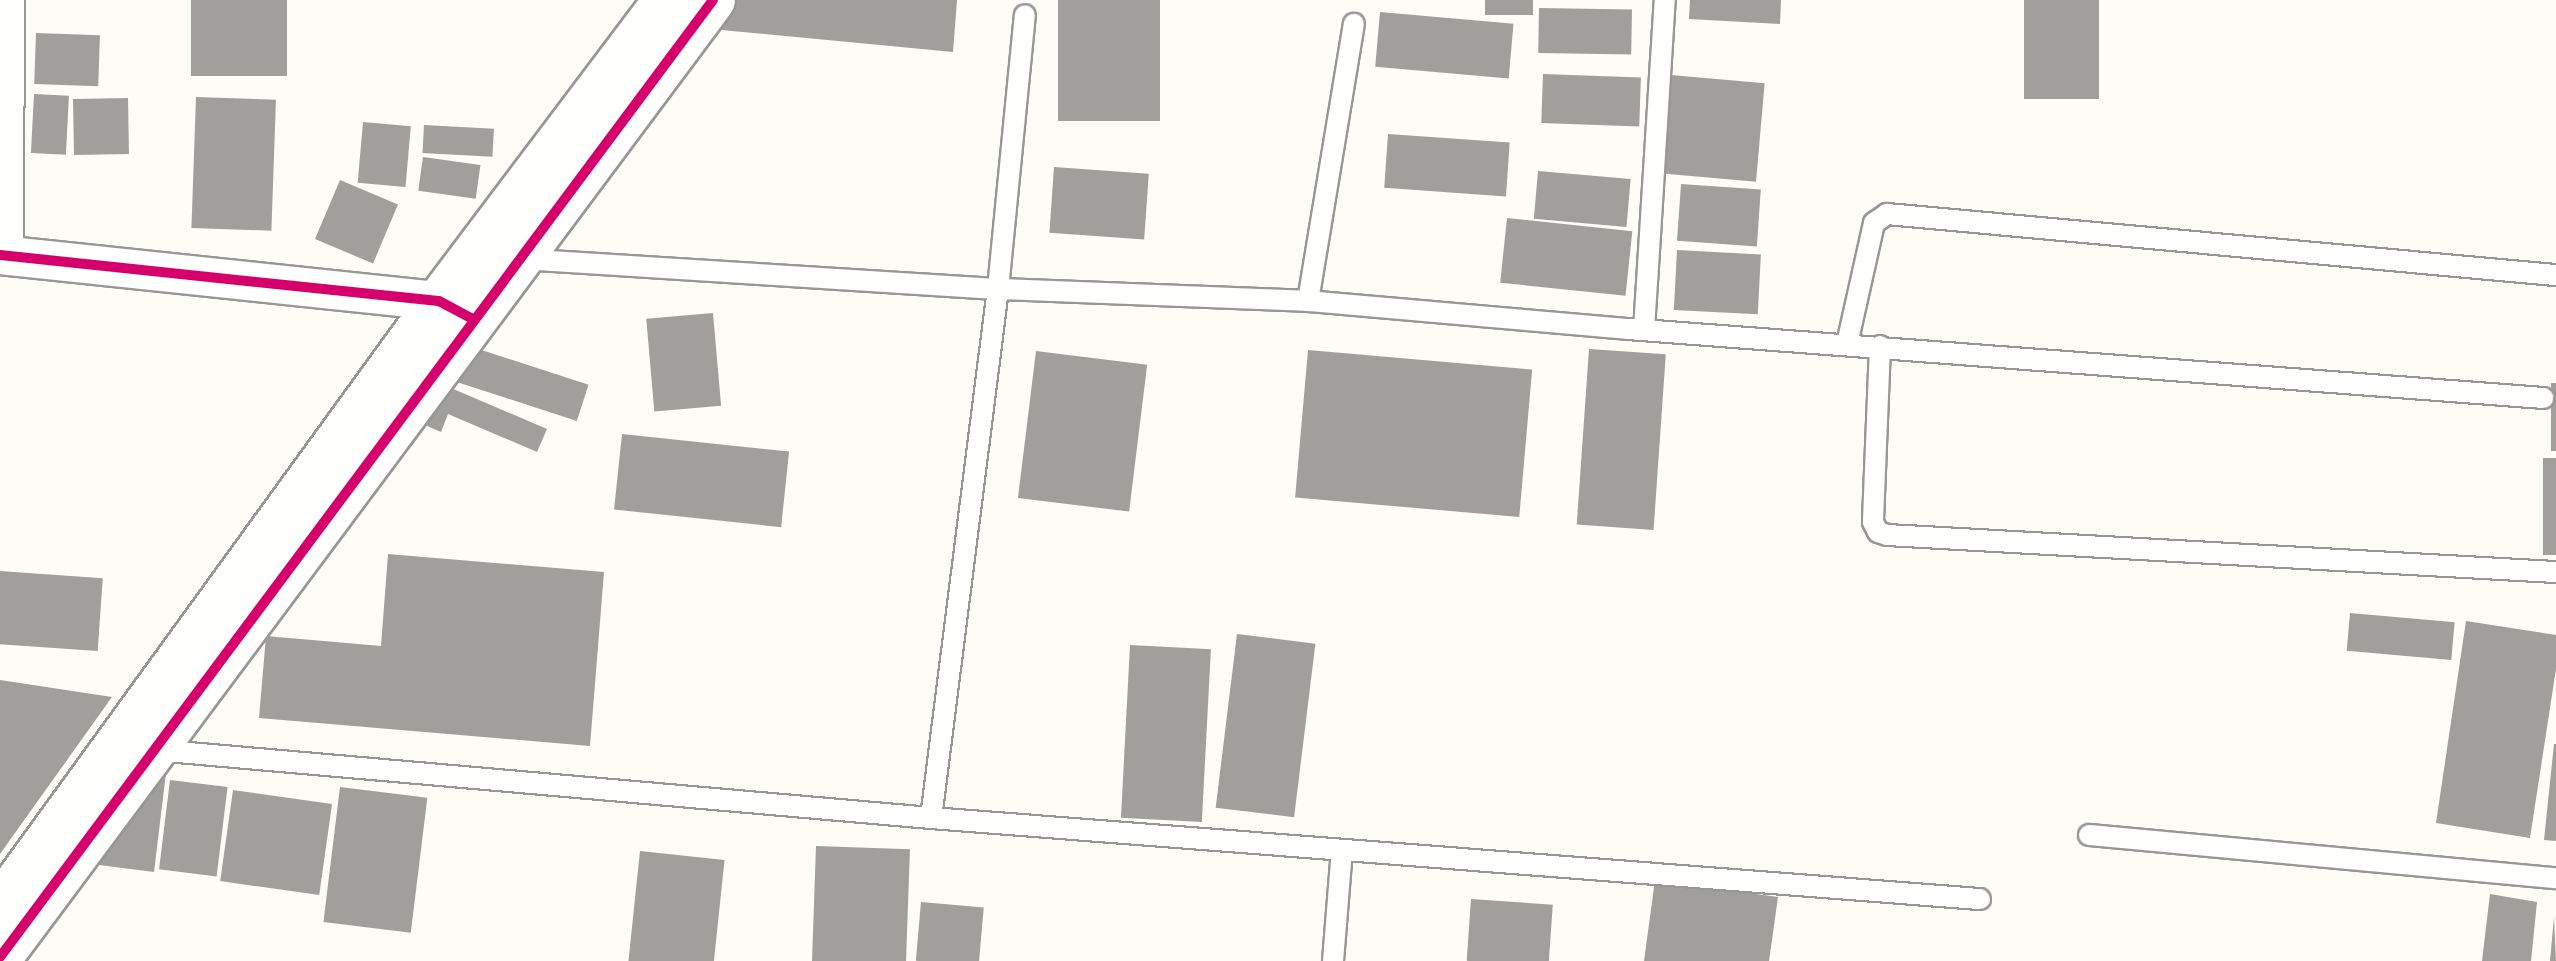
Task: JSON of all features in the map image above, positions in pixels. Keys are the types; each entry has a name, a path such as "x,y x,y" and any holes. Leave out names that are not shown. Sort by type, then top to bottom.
{"street":[{"path":"5,0 2,255 456,310 517,259 713,0"},
{"path":"0,957 134,749 456,310 666,0"},
{"path":"0,906 134,749"}],"lane":[{"path":"1644,330 1665,0"},
{"path":"931,818 998,289 1025,15"},
{"path":"1308,301 1354,24"},
{"path":"1847,344 1874,223 1887,214 2555,275"},
{"path":"517,259 998,289 1308,301 1644,330 2543,398"},
{"path":"1880,346 1873,522 1878,532 1887,535 2556,572"},
{"path":"134,749 931,818 1980,899"},
{"path":"2089,835 2556,878"},
{"path":"1333,961 1342,850"}],"building":[{"path":"191,0 287,0 287,76 191,76"},
{"path":"729,0 957,0 953,52 711,29"},
{"path":"1058,0 1160,0 1160,121 1058,121"},
{"path":"1485,0 1533,0 1533,15 1485,15"},
{"path":"1690,0 1781,0 1780,24 1689,19"},
{"path":"2024,0 2099,0 2099,99 2024,99"},
{"path":"1539,8 1632,10 1631,55 1538,53"},
{"path":"1380,12 1513,24 1509,78 1375,67"},
{"path":"36,33 100,35 98,86 34,84"},
{"path":"1543,74 1641,77 1639,126 1541,123"},
{"path":"1671,75 1765,83 1756,182 1662,174"},
{"path":"34,94 69,96 66,155 31,153"},
{"path":"196,97 276,100 271,231 191,228"},
{"path":"128,98 129,154 74,155 73,99"},
{"path":"363,122 411,126 406,187 358,183"},
{"path":"424,125 494,129 492,157 423,153"},
{"path":"1388,134 1510,143 1506,196 1384,188"},
{"path":"423,157 480,165 476,199 418,191"},
{"path":"1054,167 1149,174 1144,239 1049,233"},
{"path":"1538,171 1631,179 1626,227 1534,219"},
{"path":"340,180 398,205 373,264 315,239"},
{"path":"1681,184 1761,190 1757,246 1677,241"},
{"path":"1507,218 1632,231 1626,296 1500,283"},
{"path":"1677,250 1761,254 1758,314 1674,310"},
{"path":"713,313 721,406 654,411 646,319"},
{"path":"463,344 589,385 577,421 451,380"},
{"path":"1589,349 1666,354 1654,530 1577,525"},
{"path":"1308,350 1532,370 1519,517 1295,497"},
{"path":"1036,351 1147,365 1129,512 1018,498"},
{"path":"2551,383 2556,383 2556,451 2551,451"},
{"path":"444,385 547,429 537,452 448,414 441,432 427,426"},
{"path":"622,434 789,452 781,527 614,510"},
{"path":"2543,458 2556,458 2556,555 2543,555"},
{"path":"388,554 604,572 590,746 259,718 266,636 381,646"},
{"path":"0,571 103,578 98,651 0,644"},
{"path":"2350,613 2455,622 2451,660 2347,651"},
{"path":"2466,621 2556,635 2556,669 2530,838 2436,823"},
{"path":"1237,634 1315,644 1294,817 1216,808"},
{"path":"1130,645 1211,649 1202,822 1121,818"},
{"path":"0,680 112,697 0,854"},
{"path":"2556,744 2556,841 2544,840"},
{"path":"149,765 166,773 154,872 91,864"},
{"path":"170,780 228,787 217,876 159,869"},
{"path":"340,787 427,798 411,933 323,922"},
{"path":"233,790 332,804 319,895 220,881"},
{"path":"816,846 910,849 906,961 812,961"},
{"path":"640,851 725,860 714,961 628,961"},
{"path":"1655,880 1778,897 1769,961 1644,961"},
{"path":"2490,894 2537,902 2531,961 2482,961"},
{"path":"1471,899 1553,905 1549,961 1467,961"},
{"path":"921,902 984,907 979,961 916,961"},
{"path":"2554,917 2556,961 2550,961"}],"cycle path":[{"path":"0,957 713,0"},
{"path":"0,255 439,301 473,319"}]}
